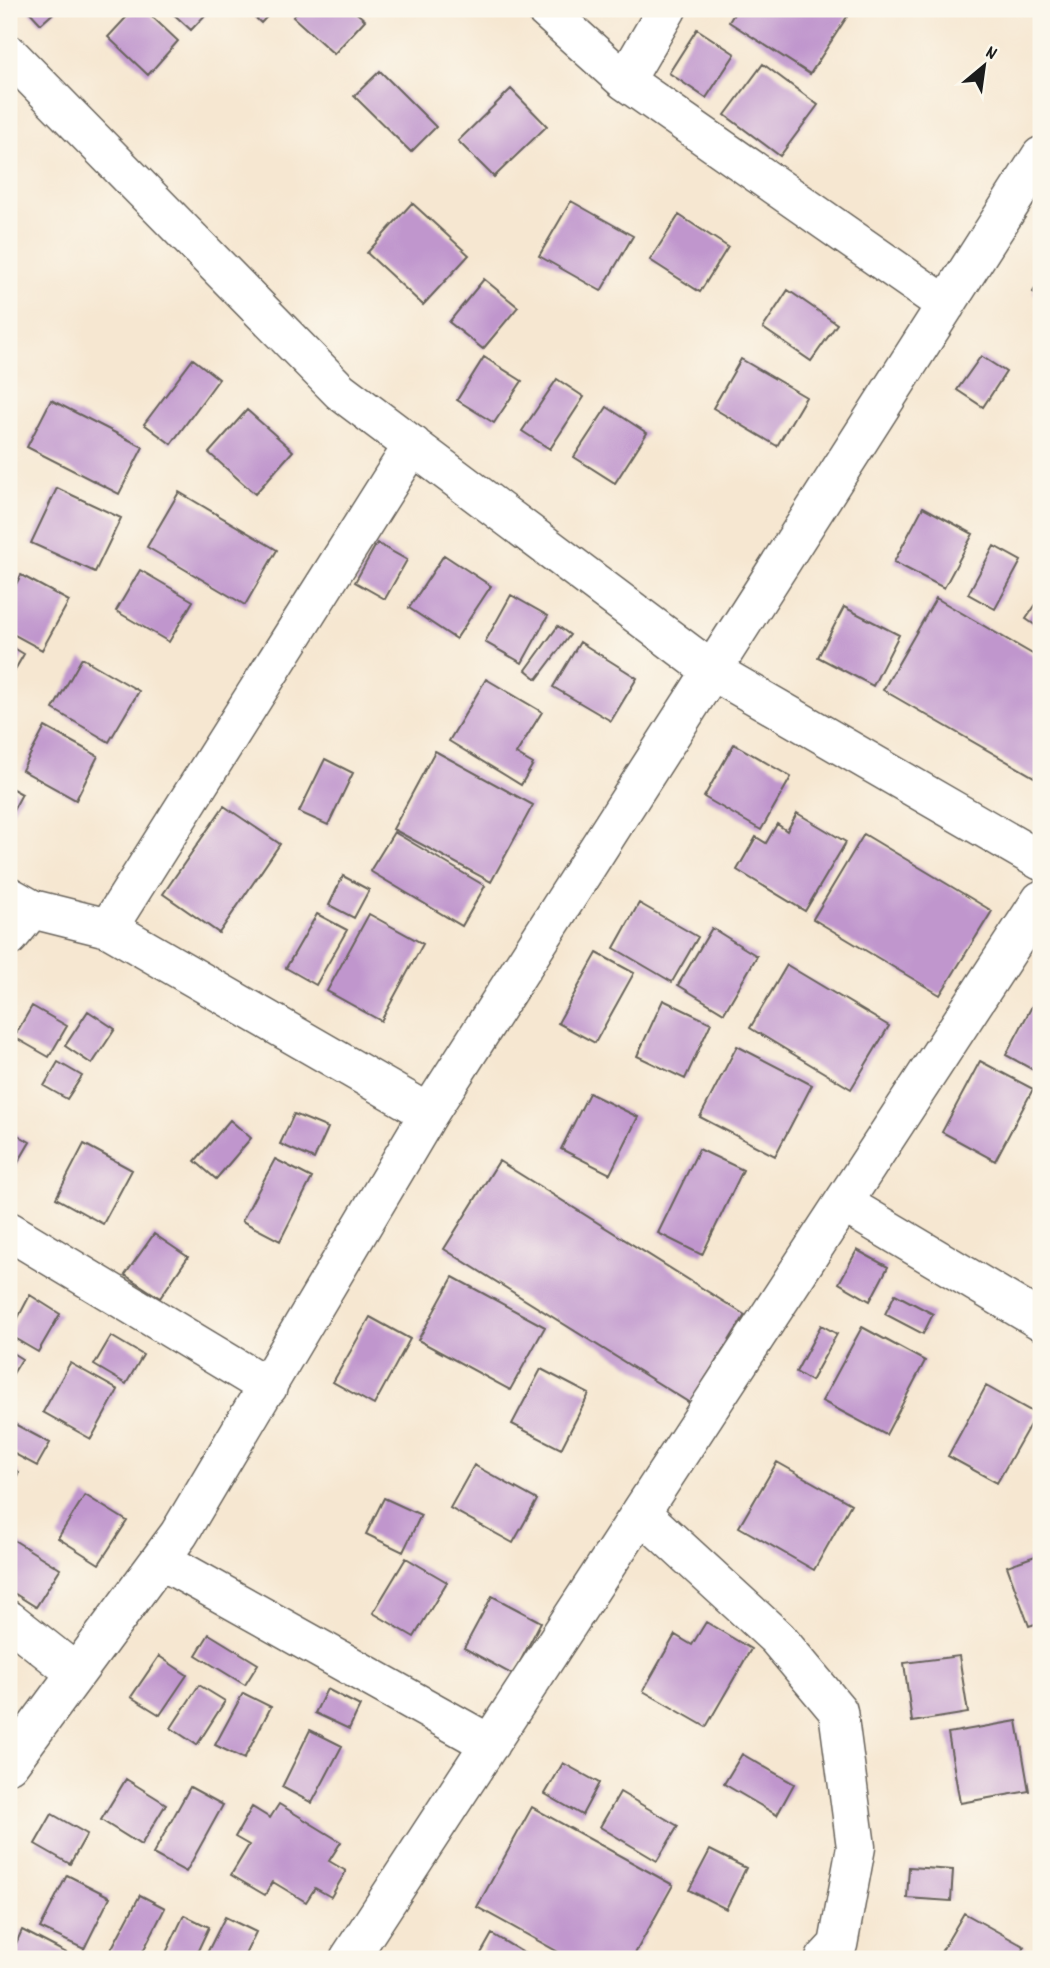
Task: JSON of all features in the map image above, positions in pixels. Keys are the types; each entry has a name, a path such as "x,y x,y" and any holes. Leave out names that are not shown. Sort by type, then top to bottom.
{"street":[{"path":"545,9 625,81 946,304"},
{"path":"625,81 667,9"},
{"path":"9,54 340,391 712,670 1041,861"},
{"path":"9,1764 160,1560 268,1387 429,1113 1041,156"},
{"path":"108,928 413,445"},
{"path":"349,1959 1041,900"},
{"path":"16,914 108,928 429,1113"},
{"path":"843,1203 1041,1321"},
{"path":"9,1231 268,1387"},
{"path":"641,1513 778,1638 838,1711 856,1847 838,1945 825,1959"},
{"path":"160,1560 490,1744"},
{"path":"9,1620 76,1673"}],"building":[{"path":"27,9 58,9 41,24"},
{"path":"134,9 144,9 178,41 148,75 108,37"},
{"path":"168,9 211,9 191,30"},
{"path":"246,9 274,9 261,23"},
{"path":"300,9 352,9 365,20 334,54 293,17"},
{"path":"737,9 852,9 810,74 729,22"},
{"path":"697,29 735,54 706,98 669,73"},
{"path":"763,64 818,105 780,156 725,115"},
{"path":"380,71 436,127 411,152 354,96"},
{"path":"511,89 547,126 494,177 458,141"},
{"path":"571,201 633,236 601,291 539,256"},
{"path":"412,203 469,255 423,305 367,253"},
{"path":"679,215 728,247 700,292 650,260"},
{"path":"484,279 518,307 483,349 449,322"},
{"path":"1041,279 1041,298 1033,292"},
{"path":"788,290 837,324 811,361 763,328"},
{"path":"981,356 1006,372 983,407 957,390"},
{"path":"484,357 522,381 494,423 457,400"},
{"path":"193,359 219,379 171,444 144,424"},
{"path":"741,359 806,397 777,446 713,408"},
{"path":"557,379 584,397 550,449 522,431"},
{"path":"51,400 143,447 119,494 27,447"},
{"path":"607,407 647,433 615,483 574,457"},
{"path":"247,410 293,451 255,494 209,453"},
{"path":"57,488 121,518 95,572 31,543"},
{"path":"179,492 277,550 245,605 147,547"},
{"path":"923,507 973,534 944,588 894,562"},
{"path":"377,543 407,560 385,599 355,582"},
{"path":"994,546 1021,561 995,609 968,594"},
{"path":"444,555 491,586 456,639 409,608"},
{"path":"140,570 193,601 169,642 116,611"},
{"path":"21,575 69,601 42,650 9,632 9,597"},
{"path":"511,595 548,616 522,663 485,642"},
{"path":"1041,597 1041,629 1026,619"},
{"path":"936,598 1041,659 1041,781 883,690"},
{"path":"844,607 899,635 873,686 818,657"},
{"path":"558,626 570,635 537,679 526,670"},
{"path":"580,642 637,678 611,721 553,687"},
{"path":"9,645 24,654 9,680"},
{"path":"82,658 139,691 109,742 53,709"},
{"path":"486,679 542,712 516,754 533,764 521,785 449,741"},
{"path":"45,727 98,756 76,800 22,770"},
{"path":"734,744 791,777 761,830 704,797"},
{"path":"435,751 533,805 491,882 393,829"},
{"path":"325,759 353,773 328,825 299,812"},
{"path":"9,787 22,794 9,818"},
{"path":"224,806 280,844 219,933 163,894"},
{"path":"797,813 846,842 805,911 737,870 756,837 766,843 777,824 787,831"},
{"path":"394,832 485,886 462,926 370,871"},
{"path":"864,834 992,911 940,995 813,919"},
{"path":"343,876 369,890 354,918 329,905"},
{"path":"639,903 698,937 672,982 614,948"},
{"path":"317,914 347,930 316,985 286,968"},
{"path":"369,914 423,944 381,1021 327,991"},
{"path":"712,928 757,956 724,1013 678,985"},
{"path":"597,953 634,973 595,1043 558,1023"},
{"path":"787,965 889,1026 851,1089 750,1028"},
{"path":"1038,995 1041,997 1041,1064 1037,1072 1006,1055"},
{"path":"663,1000 711,1023 685,1079 637,1056"},
{"path":"32,1006 67,1026 49,1057 14,1037"},
{"path":"88,1011 115,1029 92,1064 65,1046"},
{"path":"737,1046 812,1085 775,1156 700,1117"},
{"path":"980,1061 1033,1089 995,1161 942,1132"},
{"path":"58,1062 82,1076 67,1099 44,1086"},
{"path":"589,1093 638,1117 610,1174 561,1149"},
{"path":"294,1114 328,1128 314,1159 280,1144"},
{"path":"230,1120 251,1138 216,1179 195,1161"},
{"path":"9,1130 30,1142 9,1178"},
{"path":"84,1144 132,1170 103,1224 56,1198"},
{"path":"699,1149 743,1170 702,1255 658,1233"},
{"path":"275,1159 312,1178 280,1241 242,1221"},
{"path":"499,1161 745,1315 690,1403 444,1249"},
{"path":"154,1234 188,1257 160,1298 125,1275"},
{"path":"857,1250 888,1267 870,1301 839,1283"},
{"path":"453,1277 545,1327 510,1390 418,1340"},
{"path":"895,1294 933,1314 923,1334 885,1314"},
{"path":"30,1295 60,1314 38,1352 9,1335"},
{"path":"370,1317 410,1339 374,1405 333,1382"},
{"path":"821,1325 837,1334 811,1381 796,1372"},
{"path":"862,1327 925,1361 886,1435 822,1401"},
{"path":"111,1336 143,1355 126,1384 94,1365"},
{"path":"9,1351 22,1359 9,1380"},
{"path":"70,1363 118,1390 91,1439 43,1412"},
{"path":"541,1369 589,1394 561,1449 512,1424"},
{"path":"986,1386 1036,1414 997,1483 948,1456"},
{"path":"9,1421 50,1443 37,1466 9,1451"},
{"path":"777,1462 851,1504 814,1570 739,1527"},
{"path":"474,1465 537,1500 513,1543 450,1508"},
{"path":"9,1466 19,1472 9,1490"},
{"path":"85,1495 127,1521 99,1564 58,1538"},
{"path":"384,1498 421,1515 403,1552 366,1534"},
{"path":"9,1537 60,1569 36,1607 9,1590"},
{"path":"1041,1554 1041,1622 1029,1626 1007,1566"},
{"path":"406,1558 447,1582 414,1637 373,1613"},
{"path":"492,1596 541,1622 513,1675 464,1648"},
{"path":"706,1622 751,1649 706,1727 643,1691 675,1635 692,1645"},
{"path":"209,1634 258,1664 245,1685 196,1655"},
{"path":"159,1656 187,1675 160,1715 131,1697"},
{"path":"959,1656 968,1713 912,1722 904,1663"},
{"path":"199,1685 225,1701 197,1745 171,1728"},
{"path":"327,1689 360,1706 349,1729 315,1713"},
{"path":"243,1693 271,1707 244,1759 215,1745"},
{"path":"1017,1721 1029,1791 960,1803 948,1733"},
{"path":"310,1730 342,1746 312,1803 282,1787"},
{"path":"742,1754 794,1784 777,1815 724,1784"},
{"path":"563,1763 599,1783 582,1815 545,1794"},
{"path":"126,1779 166,1804 141,1845 101,1820"},
{"path":"190,1787 223,1805 186,1872 153,1854"},
{"path":"620,1792 678,1826 657,1861 600,1827"},
{"path":"279,1804 341,1842 329,1861 346,1871 331,1897 315,1888 306,1902 273,1882 265,1895 231,1875 249,1845 235,1837 252,1807 270,1818"},
{"path":"532,1807 673,1885 632,1959 571,1959 477,1907"},
{"path":"52,1814 87,1834 70,1864 35,1844"},
{"path":"710,1850 746,1868 726,1909 689,1890"},
{"path":"909,1867 953,1870 951,1901 907,1898"},
{"path":"67,1875 110,1897 84,1949 40,1928"},
{"path":"140,1895 165,1908 139,1959 106,1959"},
{"path":"964,1913 1025,1947 1018,1959 937,1959"},
{"path":"184,1915 209,1927 194,1959 163,1959"},
{"path":"225,1917 256,1932 243,1959 204,1959"},
{"path":"22,1930 78,1959 9,1959"},
{"path":"492,1934 534,1959 479,1957"}]}
